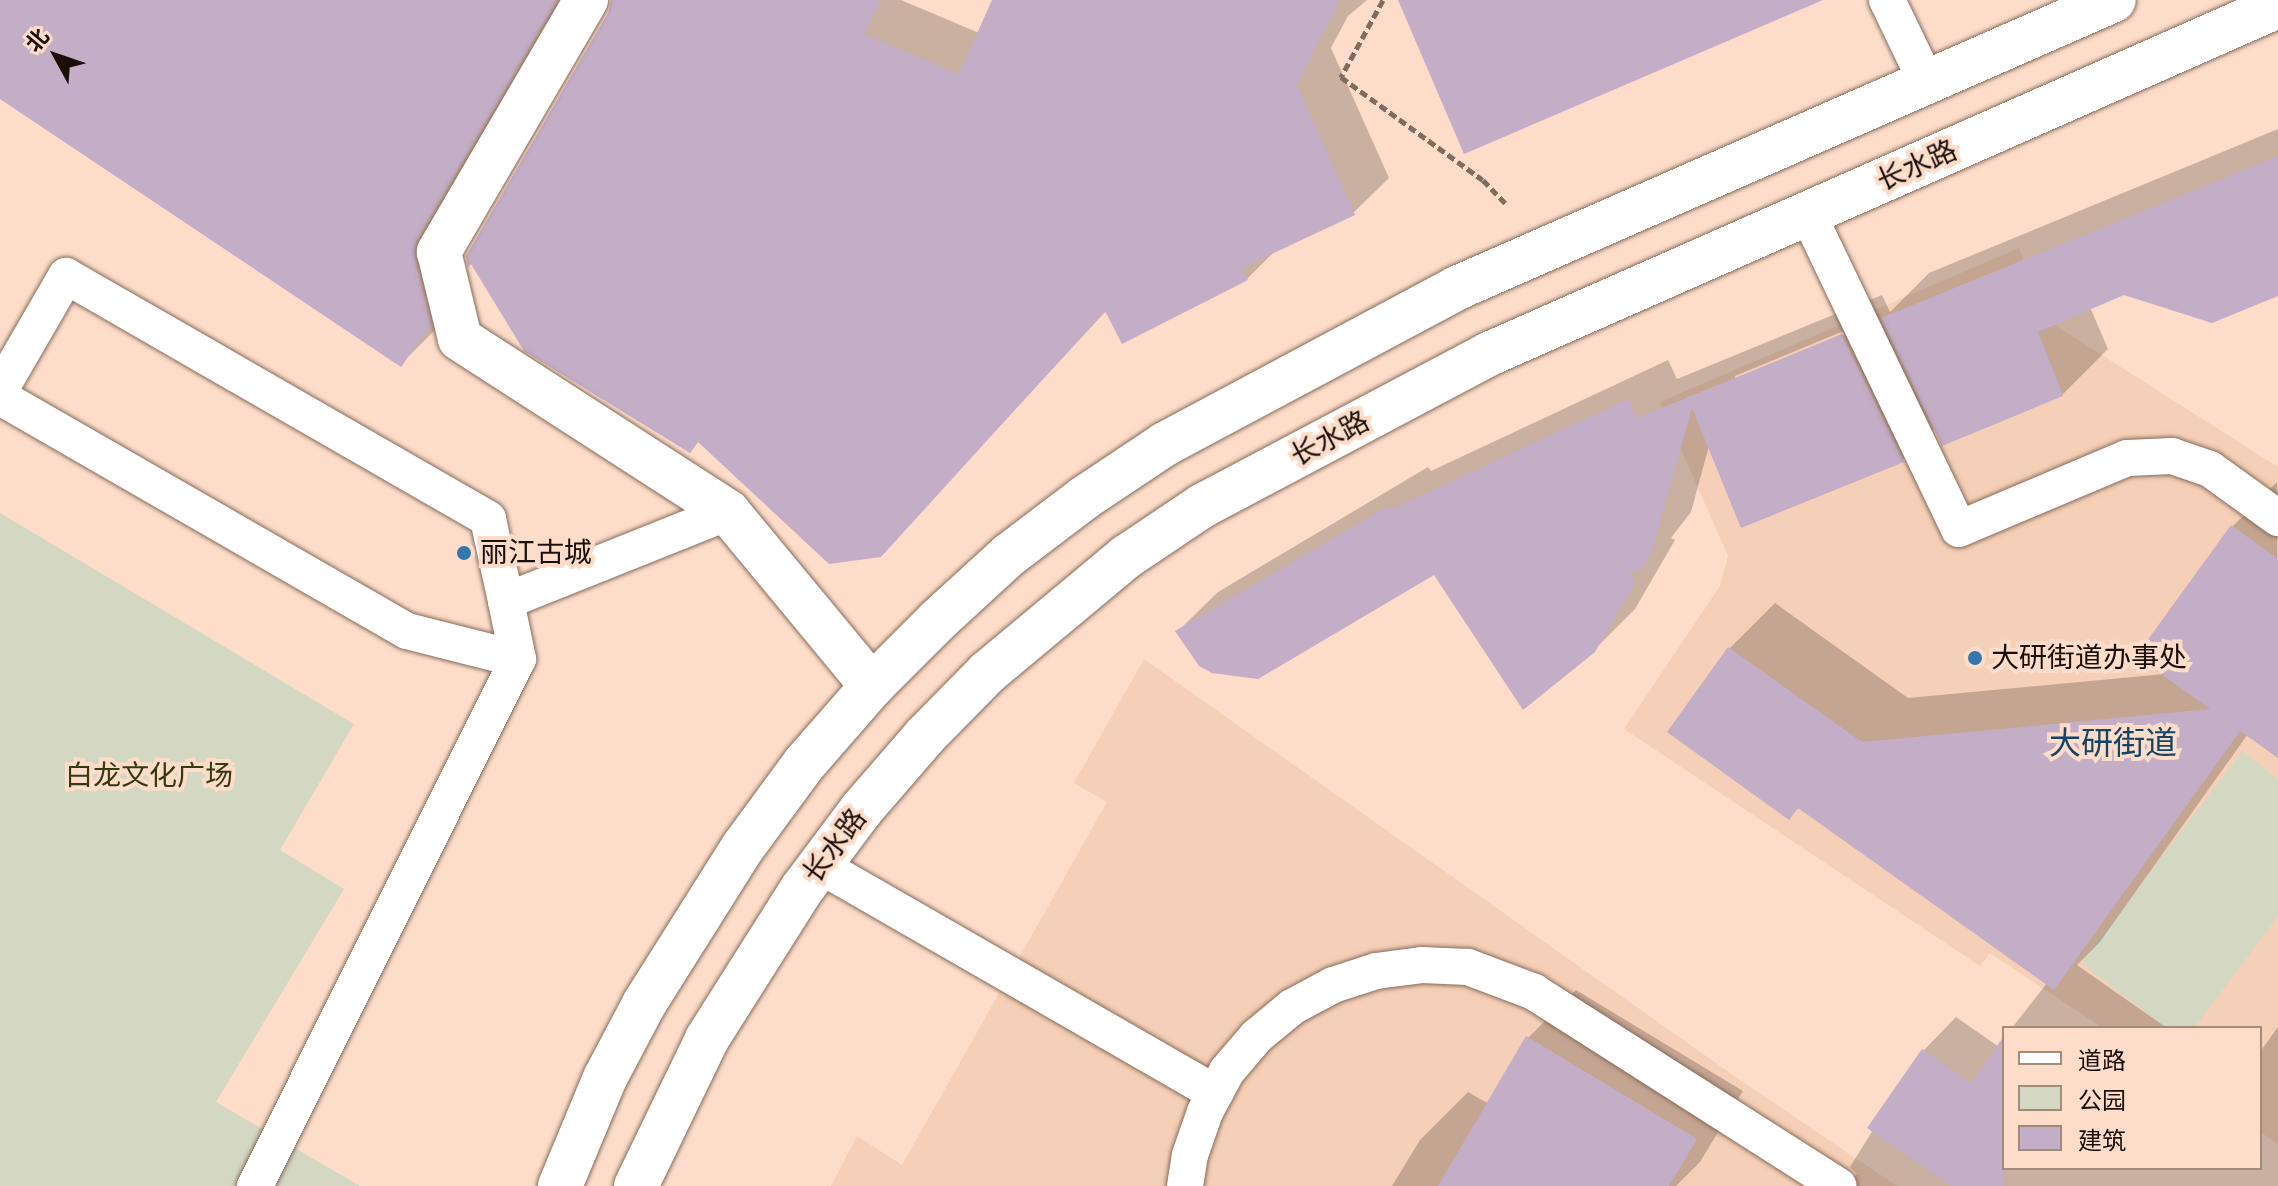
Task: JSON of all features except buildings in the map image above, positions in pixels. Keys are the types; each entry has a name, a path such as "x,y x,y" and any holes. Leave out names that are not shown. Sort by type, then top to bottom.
{"main road":[{"path":"586,0 439,252 460,339 728,512 872,686"},
{"path":"560,1186 605,1078 644,1004 743,847 804,764 872,686 1009,555 1084,498 1165,444 1457,288 2114,0"},
{"name":"长水路","path":"636,1186 707,1039 819,865 925,736 988,672 1126,557 1202,506 1489,354 2278,6"}],"lane":[{"path":"1887,0 1927,83"},
{"path":"1808,214 1959,529 2127,458 2172,456 2210,469 2278,518"},
{"path":"0,390 66,276 488,519 518,659 255,1186"},
{"path":"0,397 407,631 518,659"},
{"path":"506,601 728,512"},
{"path":"819,865 1215,1093"},
{"path":"1185,1186 1190,1155 1215,1093 1227,1071 1257,1036 1292,1007 1333,985 1376,971 1422,965 1468,967 1534,992 1838,1186"}],"path":[{"path":"1383,0 1341,77 1483,180 1550,249"}],"shaded area":[{"name":"大研街道办事处","path":"2019,248 2050,322 2278,467 2278,1144 2262,1133 2262,1026 2100,1026 1990,953 1980,966 1624,729 1720,586 1728,556 1660,402"},
{"path":"1144,659 1740,1080 1897,1186 831,1186 857,1136 902,1165 1107,802 1074,783"}],"green space":[{"name":"白龙文化广场","path":"0,513 354,724 280,850 344,889 216,1102 360,1186 0,1186"},
{"path":"2242,751 2278,779 2278,916 2196,1026 2163,1026 2081,963"}],"place":[{"name":"丽江古城","path":"464,553"},
{"name":"大研街道办事处","path":"1975,658"}],"district":[{"name":"大研街道","path":"2113,744"}]}
